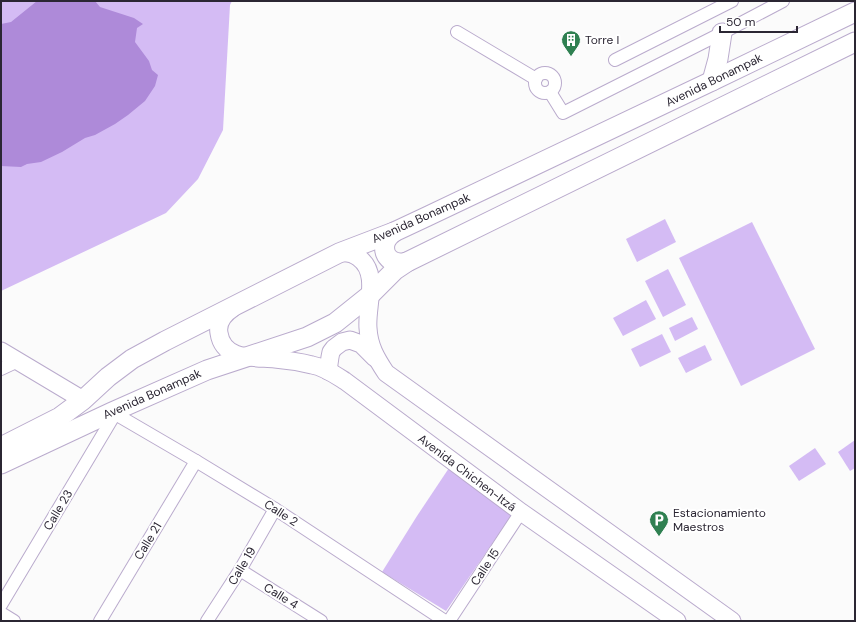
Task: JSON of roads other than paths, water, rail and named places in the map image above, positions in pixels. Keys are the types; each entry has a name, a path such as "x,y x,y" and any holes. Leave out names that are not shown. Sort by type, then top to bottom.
{"main road":[{"name":"Avenida Bonampak","path":"1,447 54,420 83,400 108,377 132,359 202,321 339,253 394,232 855,12"},
{"path":"712,81 718,59 722,33"},
{"name":"Avenida Bonampak","path":"1,464 23,452 114,413 207,370 308,337 335,323 370,295 395,270 407,262 855,42"},
{"path":"394,232 386,240 386,255 396,263 403,264 407,262"},
{"path":"339,253 351,253 356,256 365,263 369,274 370,295 368,328 371,345 377,360"},
{"path":"240,303 223,317 220,321 218,331 224,346 236,354 246,357"},
{"path":"328,370 331,352 334,348 342,342 350,340 361,344 377,360 386,372 732,621"},
{"path":"1,351 83,400"},
{"name":"Avenida Chichen-Itzá","path":"246,357 277,359 313,365 328,370 345,381 520,512 677,621"}],"street":[{"path":"615,60 732,1"},
{"path":"456,32 536,79 535,85 538,91 544,93 550,92 563,113 783,1"},
{"path":"1,369 18,361"},
{"name":"Calle 2","path":"114,413 275,509 445,621"},
{"name":"Calle 23","path":"1,605 114,413"},
{"name":"Calle 21","path":"100,621 196,461"},
{"name":"Calle 19","path":"207,621 240,570 275,509"},
{"name":"Calle 15","path":"449,621 520,512"},
{"name":"Calle 4","path":"240,570 321,621"},
{"path":"1,613 14,621"}],"place":[{"name":"Torre I","path":"571,57"},
{"name":"Estacionamiento Maestros","path":"659,537"}]}
